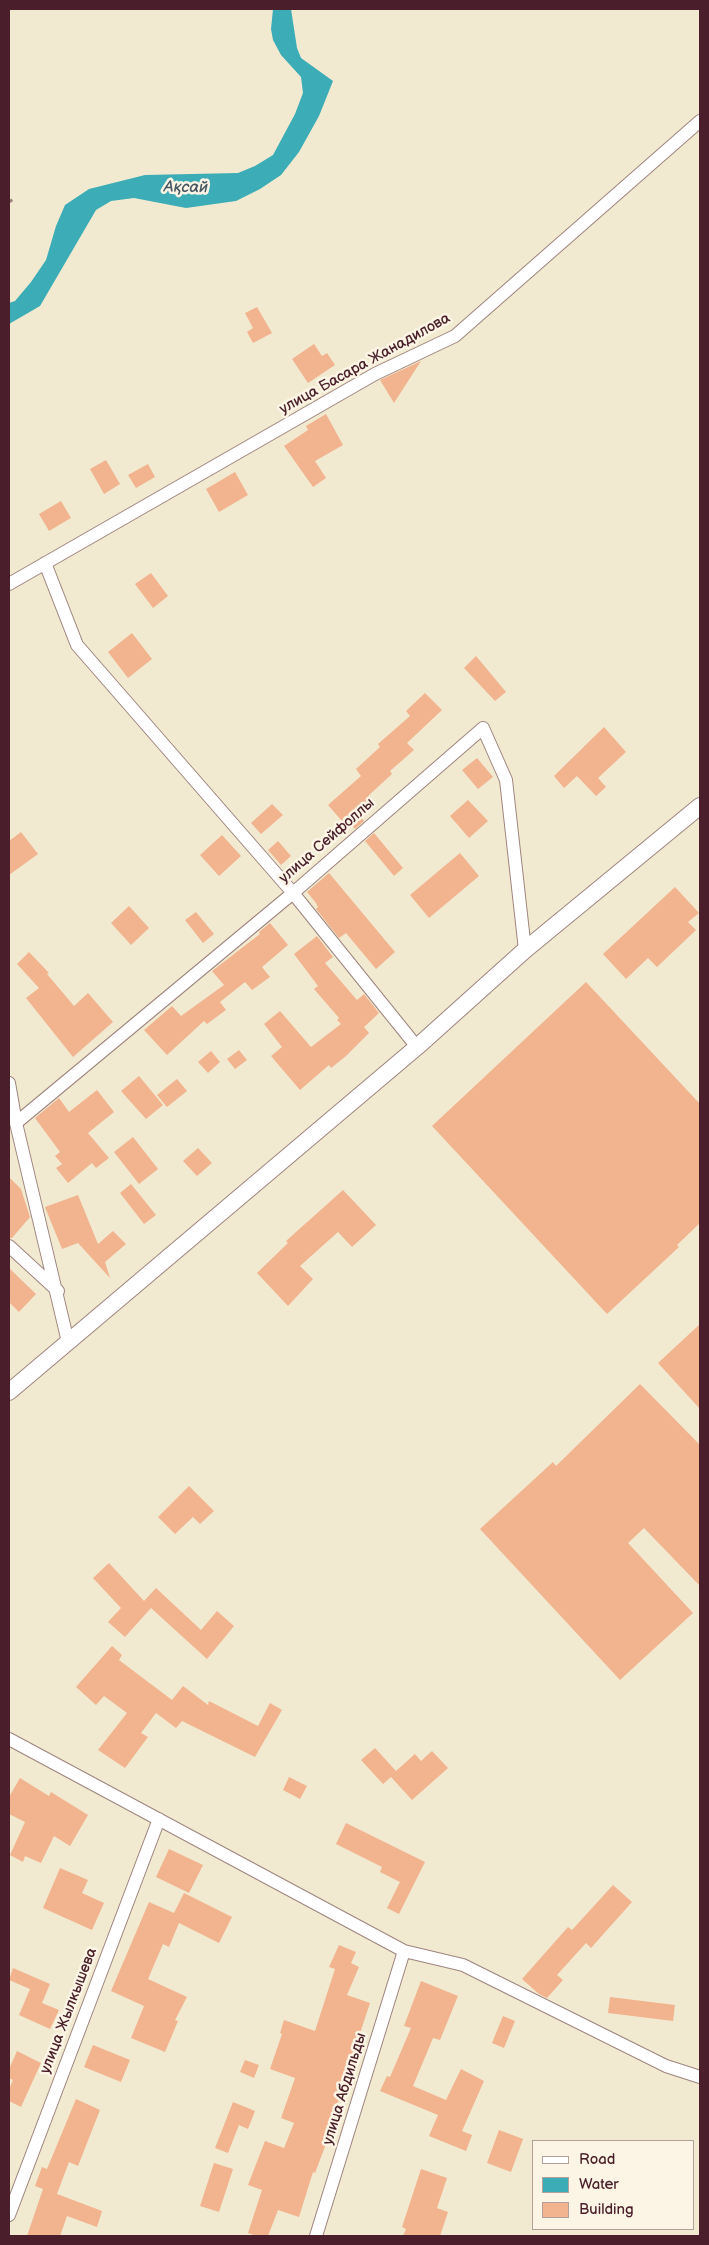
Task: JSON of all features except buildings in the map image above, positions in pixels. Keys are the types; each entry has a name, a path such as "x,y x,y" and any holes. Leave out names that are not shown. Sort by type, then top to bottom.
{"street":[{"name":"улица Басара Жанадилова","path":"9,584 375,374 454,336 700,121"},
{"path":"45,563 77,645 293,893 417,1047"},
{"name":"улица Сейфоллы","path":"16,1123 293,893 483,728 506,780 525,950"},
{"path":"9,1392 417,1047 525,950 700,806"},
{"path":"9,1083 16,1123 58,1291 68,1342"},
{"path":"9,1246 58,1291"},
{"path":"9,1739 404,1951 463,1965 666,2066 700,2077"},
{"name":"улица Жылкышева","path":"9,2215 159,1820"},
{"name":"улица Абдильды","path":"316,2236 404,1951"}],"path":[{"path":"9,202 15,198"}],"water":[{"name":"Ақсай","path":"273,9 291,9 297,48 301,58 333,81 319,116 299,152 281,175 260,189 236,201 186,208 134,198 111,201 96,210 40,306 9,324 9,303 15,301 46,260 56,226 65,205 89,189 145,175 238,173 255,166 273,155 295,114 303,93 301,77 281,55 273,40 271,29"}]}
